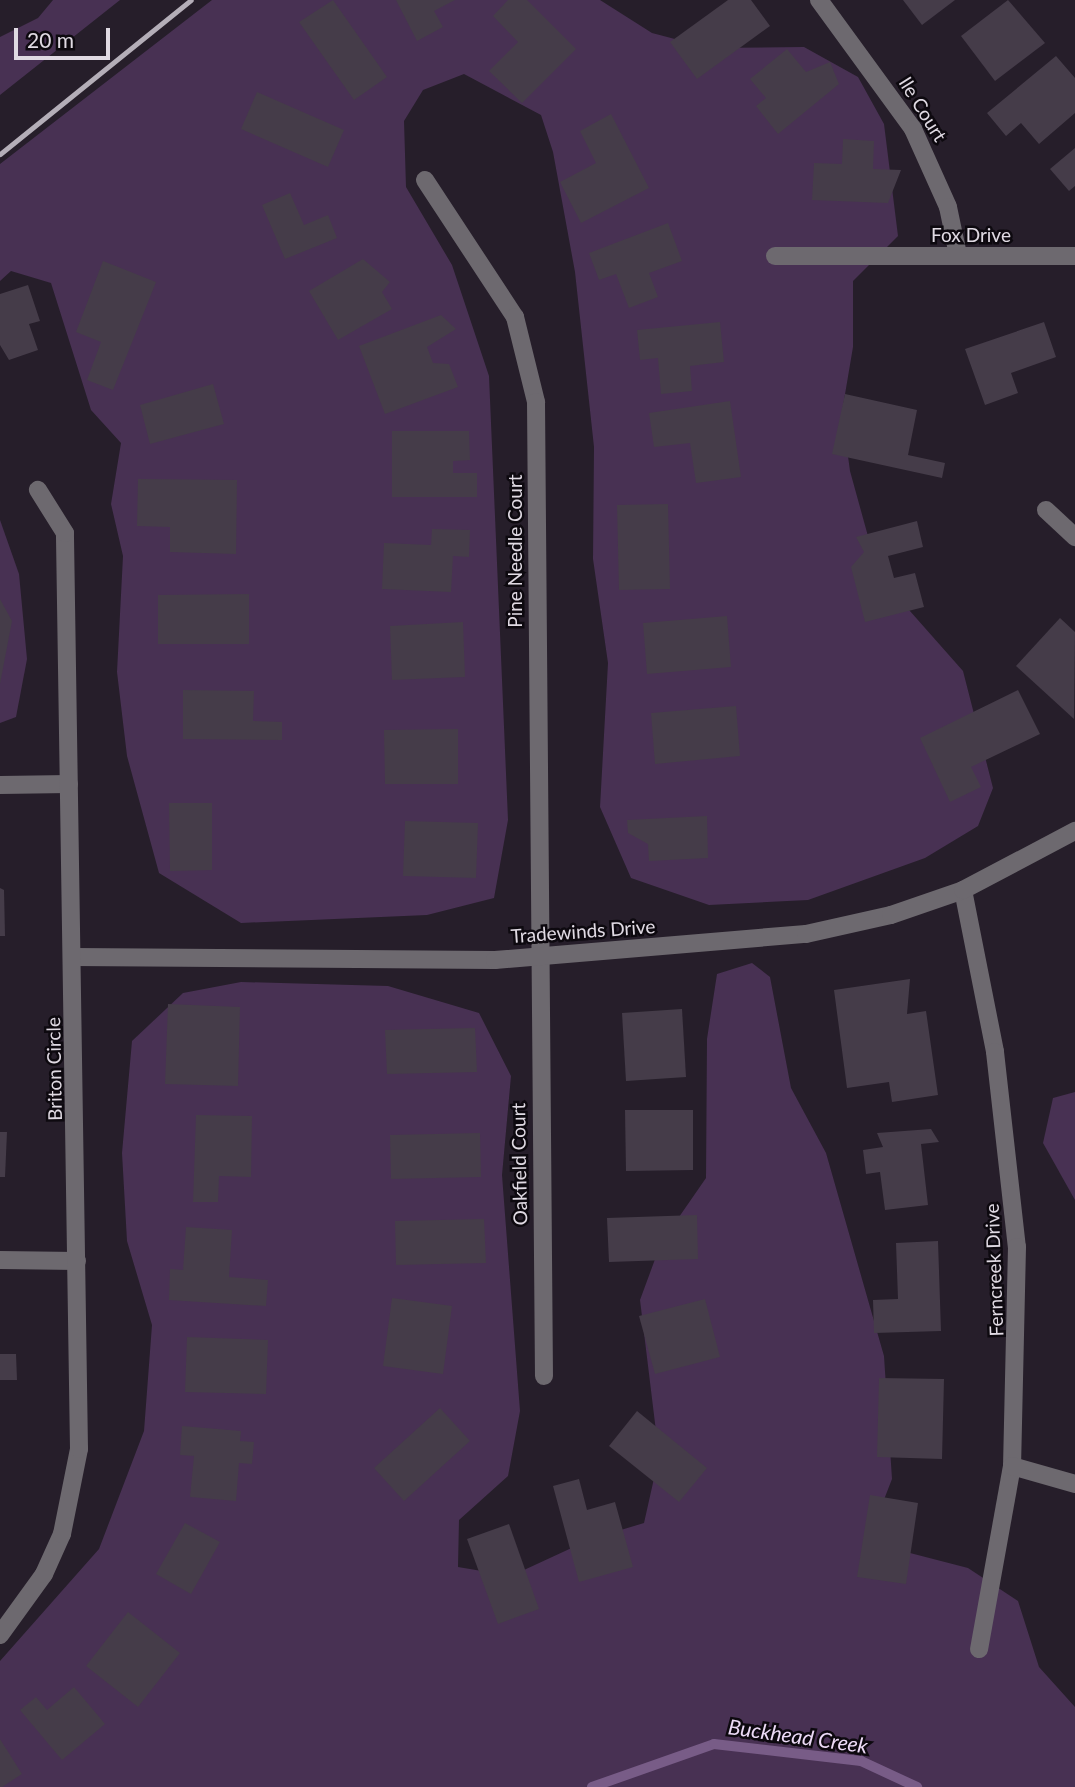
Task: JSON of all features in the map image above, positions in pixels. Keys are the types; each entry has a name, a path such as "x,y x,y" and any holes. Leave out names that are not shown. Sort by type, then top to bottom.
{"street":[{"name":"Ile Court","path":"819,0 913,129 948,207 958,256"},
{"name":"Pine Needle Court","path":"425,180 515,317 536,402 537,952"},
{"name":"Fox Drive","path":"775,256 1075,256"},
{"name":"Briton Circle","path":"0,1635 44,1574 69,1513 79,1449 65,533 38,490"},
{"path":"1046,510 1075,537"},
{"path":"0,785 69,784"},
{"name":"Tradewinds Drive","path":"73,957 495,960 537,952 806,934 891,915 963,890 1075,831"},
{"name":"Ferncreek Drive","path":"963,890 1008,1138 1017,1247 1012,1466 979,1649"},
{"name":"Oakfield Court","path":"537,952 544,1376"},
{"path":"0,1259 77,1261"},
{"path":"1012,1466 1075,1484"}],"shaded area":[{"path":"53,0 120,0 0,95 0,37 38,18"},
{"path":"212,0 600,0 652,33 709,48 804,47 858,77 884,124 898,236 853,281 853,347 842,412 850,471 879,576 963,671 993,788 978,826 925,858 808,900 709,905 631,878 600,807 608,663 593,559 594,447 575,272 553,152 541,115 464,74 423,90 404,121 406,187 452,265 489,376 508,820 494,898 427,915 241,923 159,873 127,756 117,672 123,556 111,504 121,443 91,410 51,283 11,271 0,281 0,164"},
{"path":"0,520 19,574 27,659 16,717 0,723"},
{"path":"752,963 770,977 791,1088 826,1153 884,1356 892,1479 878,1515 883,1546 968,1568 1018,1601 1039,1667 1075,1707 1075,1787 0,1787 0,1661 99,1549 144,1431 152,1325 127,1241 122,1153 132,1041 183,993 241,982 388,986 479,1013 511,1076 502,1175 520,1411 508,1476 459,1520 458,1567 511,1576 591,1539 644,1523 659,1456 640,1300 661,1243 706,1178 707,1039 717,974"},
{"path":"1075,1092 1075,1200 1043,1143 1053,1098"}],"building":[{"path":"333,0 387,77 354,100 299,22"},
{"path":"396,0 455,0 434,11 443,27 417,41"},
{"path":"508,0 527,0 576,49 522,103 489,71 518,42 493,16"},
{"path":"728,0 751,0 770,26 697,79 670,42"},
{"path":"903,0 955,0 922,25"},
{"path":"1008,0 1045,43 995,81 961,36"},
{"path":"787,49 806,72 830,62 839,84 778,134 756,106 766,98 750,79"},
{"path":"1056,56 1075,78 1075,113 1039,144 1021,123 1006,136 987,113"},
{"path":"257,92 344,130 328,167 241,129"},
{"path":"611,114 649,188 581,223 560,182 596,163 580,131"},
{"path":"843,139 874,141 873,169 901,170 888,203 812,200 814,163 842,164"},
{"path":"1075,148 1075,186 1069,191 1050,169"},
{"path":"290,193 304,225 328,215 337,238 285,259 262,205"},
{"path":"668,223 682,261 649,273 658,297 629,308 616,274 599,280 589,253"},
{"path":"363,259 390,282 382,292 392,309 338,340 309,291"},
{"path":"103,261 156,282 113,390 87,380 101,342 76,332"},
{"path":"28,285 40,321 29,324 38,350 9,360 0,345 0,294"},
{"path":"441,315 456,329 427,347 433,363 449,364 458,387 385,414 359,346"},
{"path":"720,322 724,362 690,366 692,391 661,394 658,358 640,360 637,330"},
{"path":"1044,322 1056,357 1011,373 1018,393 985,405 965,349"},
{"path":"213,384 224,424 150,444 140,405"},
{"path":"845,394 917,410 908,455 945,463 942,478 832,454"},
{"path":"730,401 741,477 696,483 690,443 654,447 649,413"},
{"path":"392,431 469,431 470,460 453,461 453,473 477,473 477,497 392,497"},
{"path":"138,479 237,480 236,554 170,552 170,527 137,526"},
{"path":"668,504 670,589 619,590 617,505"},
{"path":"917,521 923,547 888,556 894,578 915,573 924,607 865,622 851,567 864,552 856,537"},
{"path":"432,529 470,530 469,557 453,556 451,592 382,589 384,543 431,545"},
{"path":"249,594 249,644 158,644 158,595"},
{"path":"0,599 12,621 0,684"},
{"path":"727,616 731,667 647,674 643,623"},
{"path":"1060,618 1075,632 1074,719 1016,666"},
{"path":"463,622 465,677 392,680 390,626"},
{"path":"183,690 254,691 253,721 282,722 282,740 183,739"},
{"path":"1018,690 1040,734 971,767 981,787 950,802 920,738"},
{"path":"736,706 740,756 655,764 651,713"},
{"path":"458,729 458,784 385,784 384,730"},
{"path":"169,803 212,803 212,870 170,871"},
{"path":"707,816 708,858 649,861 648,844 628,833 627,820"},
{"path":"405,821 478,823 476,878 403,876"},
{"path":"0,888 4,890 5,936 0,936"},
{"path":"910,979 907,1014 926,1011 938,1095 892,1102 889,1082 847,1088 834,990"},
{"path":"168,1004 240,1007 238,1086 165,1084"},
{"path":"682,1009 686,1077 626,1081 622,1013"},
{"path":"475,1028 477,1072 387,1074 385,1030"},
{"path":"625,1110 693,1110 693,1170 626,1171"},
{"path":"196,1115 252,1116 251,1177 219,1176 218,1202 193,1202"},
{"path":"931,1129 939,1142 921,1144 928,1205 885,1210 880,1172 866,1174 863,1150 883,1147 877,1133"},
{"path":"0,1132 7,1132 5,1177 0,1177"},
{"path":"480,1133 481,1177 391,1179 390,1135"},
{"path":"697,1215 698,1259 609,1262 607,1218"},
{"path":"484,1219 486,1263 396,1265 395,1221"},
{"path":"186,1227 232,1230 229,1277 268,1280 266,1306 169,1300 170,1269 183,1270"},
{"path":"938,1241 941,1331 874,1333 873,1300 898,1299 896,1243"},
{"path":"392,1298 452,1306 443,1374 383,1366"},
{"path":"705,1299 720,1357 655,1374 639,1316"},
{"path":"187,1337 268,1340 266,1394 185,1392"},
{"path":"0,1354 16,1354 17,1380 0,1380"},
{"path":"879,1378 944,1379 942,1459 877,1457"},
{"path":"440,1408 470,1441 404,1501 374,1468"},
{"path":"637,1411 707,1468 679,1502 609,1446"},
{"path":"182,1426 241,1431 240,1441 254,1442 252,1464 239,1463 236,1501 190,1497 194,1456 180,1455"},
{"path":"579,1479 587,1510 615,1502 633,1567 579,1582 553,1486"},
{"path":"870,1495 918,1503 906,1584 857,1577"},
{"path":"185,1523 220,1542 191,1594 156,1574"},
{"path":"509,1524 539,1609 498,1624 467,1539"},
{"path":"128,1612 180,1653 138,1707 86,1666"},
{"path":"74,1687 105,1724 62,1760 20,1710 36,1697 47,1710"},
{"path":"0,1739 22,1774 2,1787 0,1787"}],"waterway":[{"name":"Buckhead Creek","path":"592,1787 714,1744 861,1761 917,1787"}],"railway":[{"path":"0,154 191,0"}]}
